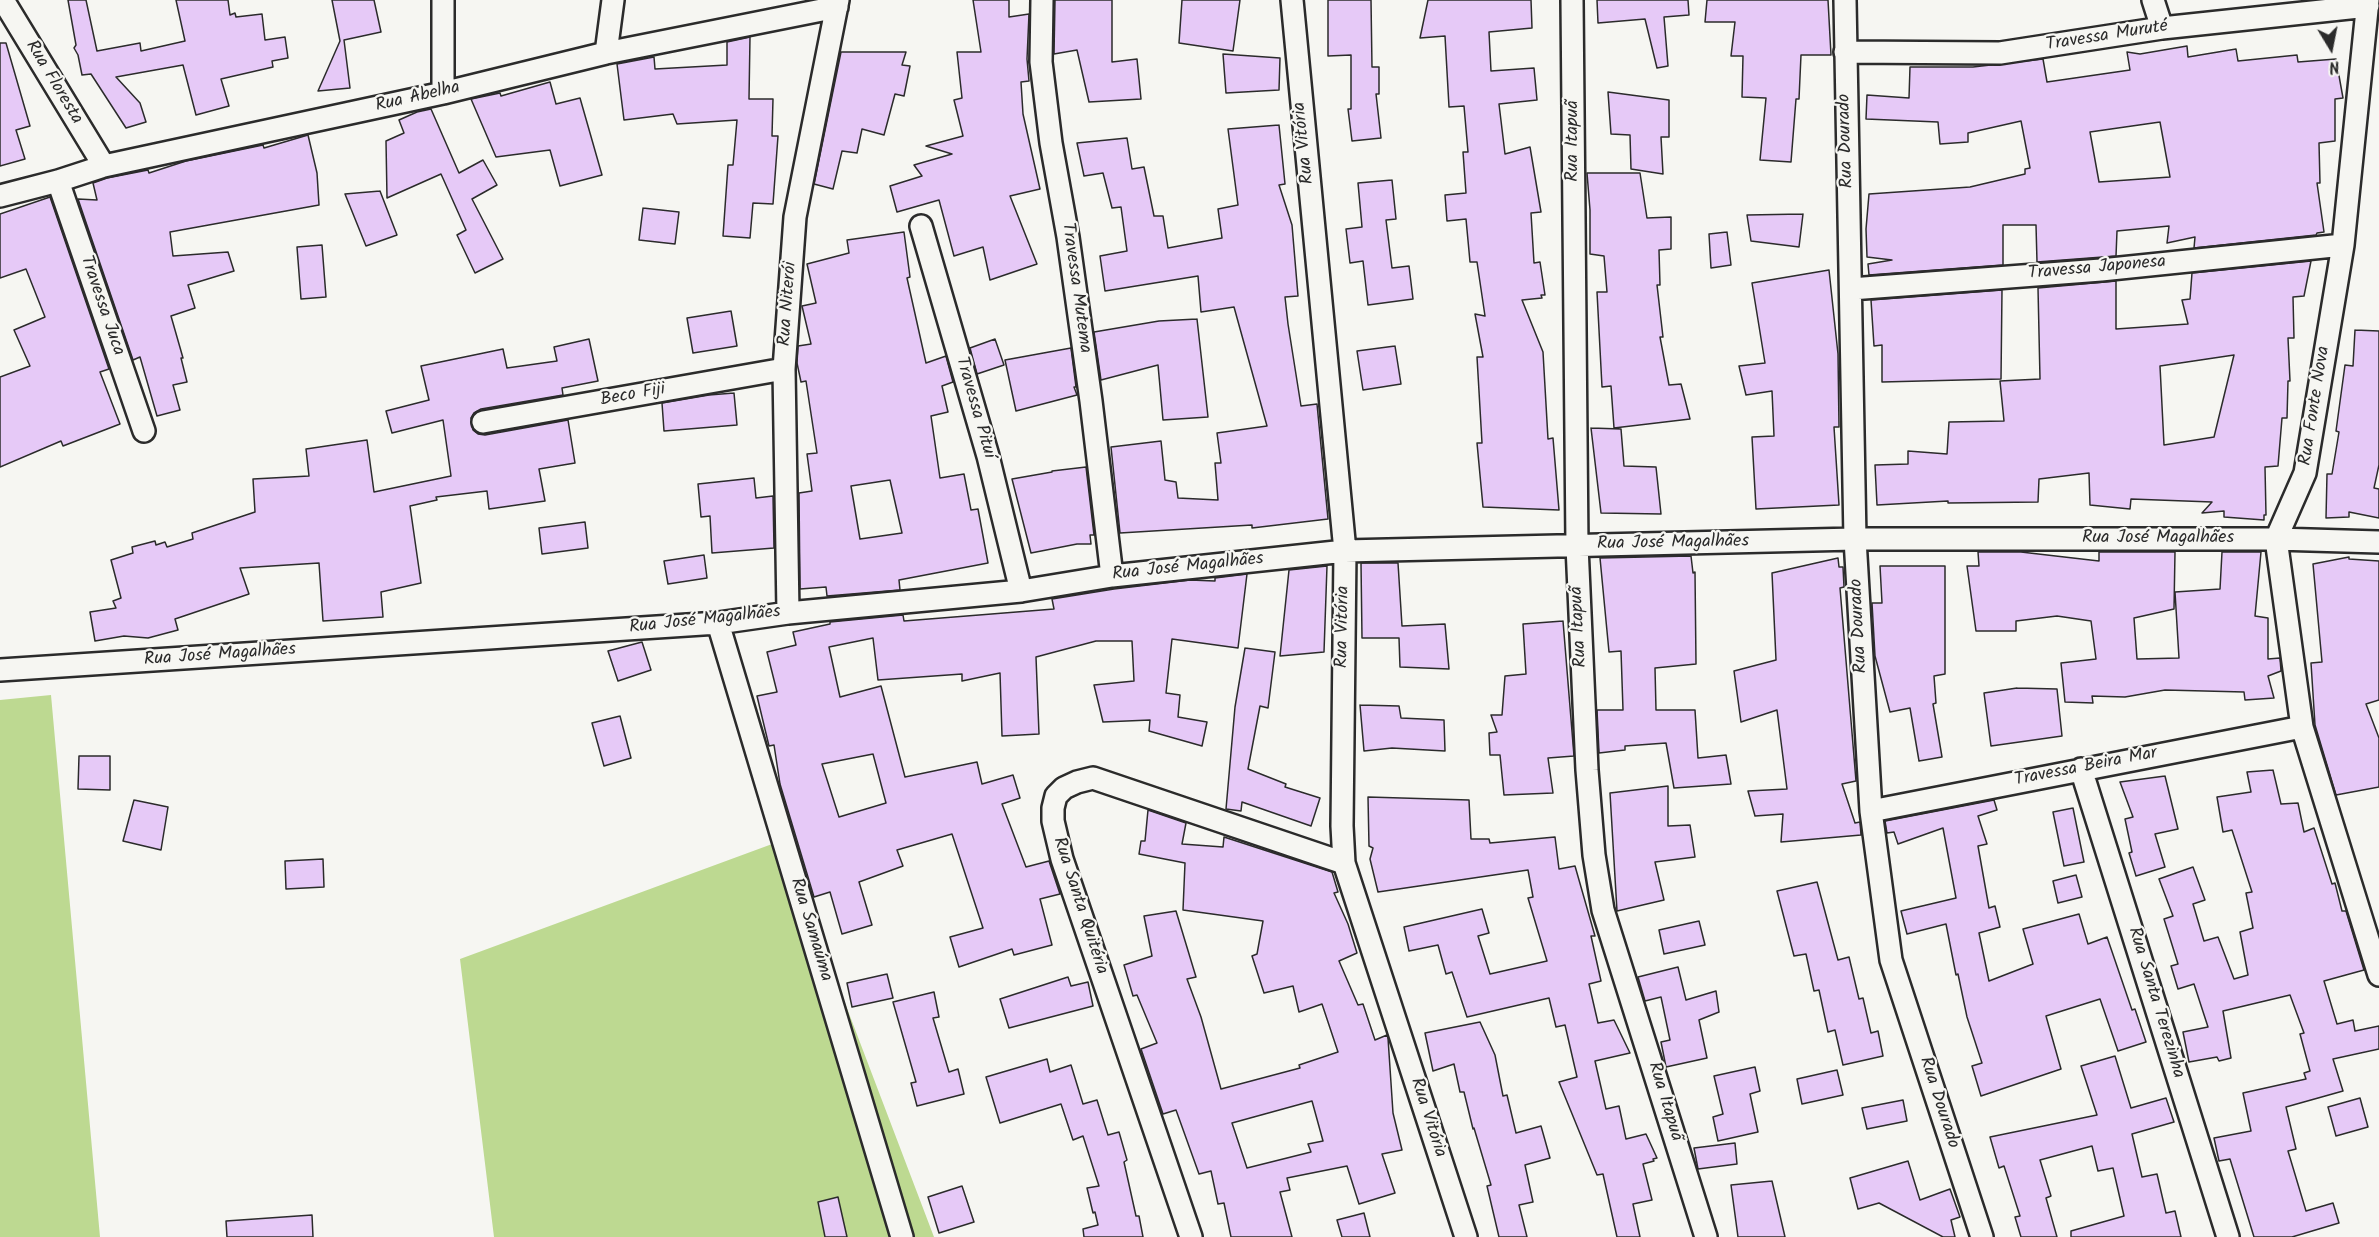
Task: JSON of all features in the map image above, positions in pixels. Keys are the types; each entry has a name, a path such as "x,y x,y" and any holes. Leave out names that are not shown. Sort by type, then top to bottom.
{"street":[{"name":"Rua Floresta","path":"3,0 104,166"},
{"path":"442,93 443,0"},
{"path":"606,53 613,0"},
{"name":"Travessa Mutema","path":"1042,0 1041,62 1051,143 1068,237 1091,401 1112,576"},
{"name":"Rua Vitória","path":"1292,0 1345,551 1342,826 1344,863 1466,1237"},
{"name":"Rua Itapuã","path":"1572,0 1577,546 1587,770 1594,855 1603,910 1706,1237"},
{"name":"Rua Dourado","path":"1845,0 1855,540 1871,811 1891,960 1982,1237"},
{"path":"2153,0 2162,28"},
{"name":"Travessa Muruté","path":"1845,52 2000,53 2162,28 2368,3"},
{"name":"Rua Fonte Nova","path":"2276,539 2305,472 2343,245 2368,3"},
{"name":"Rua Abelha","path":"0,196 104,166 442,93 606,53 838,4"},
{"name":"Rua Niterói","path":"788,613 784,369 795,217 838,4"},
{"name":"Travessa Juca","path":"58,181 144,431"},
{"name":"Travessa Pituí","path":"921,226 988,456 1021,591"},
{"name":"Travessa Japonesa","path":"1851,289 2101,270 2343,245"},
{"name":"Beco Fiji","path":"483,422 784,369"},
{"path":"2276,539 2302,727 2379,975"},
{"name":"Rua José Magalhães","path":"0,670 718,624 788,613 1021,591 1112,576 1345,551 1855,540 2276,539 2379,542"},
{"name":"Rua Samaúma","path":"718,624 902,1237"},
{"name":"Travessa Beira Mar","path":"1871,811 2302,727"},
{"name":"Rua Santa Terezinha","path":"2081,769 2228,1237"},
{"name":"Rua Santa Quitéria","path":"1191,1237 1062,859 1053,821 1056,796 1064,788 1093,778 1344,863"}],"green space":[{"path":"51,695 100,1237 0,1237 0,700"},
{"path":"783,840 934,1237 494,1237 460,959"}],"building":[{"path":"68,0 86,0 97,51 140,43 141,51 185,41 176,0 228,0 230,15 235,13 236,17 262,14 265,40 285,37 288,58 272,61 273,67 221,79 229,106 196,115 183,65 116,77 140,103 146,122 126,128 91,74 82,75 78,55 74,48 76,45"},
{"path":"332,0 374,0 381,32 344,40 350,88 318,91 340,41"},
{"path":"973,0 1009,0 1009,17 1029,14 1027,59 1029,81 1021,82 1023,114 1040,189 1010,196 1037,264 990,280 983,247 954,256 939,200 897,212 890,186 922,176 914,165 952,154 926,146 963,136 954,100 962,98 957,52 981,52"},
{"path":"1055,0 1112,0 1112,62 1137,59 1141,99 1089,102 1077,50 1054,54"},
{"path":"1182,0 1240,0 1233,51 1179,43"},
{"path":"1328,0 1371,0 1372,67 1379,67 1379,94 1376,94 1381,138 1352,141 1348,109 1351,109 1351,55 1328,56"},
{"path":"1428,0 1531,0 1532,28 1489,32 1491,71 1534,68 1537,100 1499,104 1505,154 1530,147 1541,212 1531,213 1534,263 1540,262 1545,295 1541,295 1542,298 1522,300 1543,352 1548,439 1553,438 1559,510 1483,507 1477,443 1482,443 1477,357 1483,357 1475,314 1485,316 1477,262 1470,262 1466,219 1447,221 1445,195 1466,193 1463,152 1468,152 1464,106 1449,107 1445,36 1420,38"},
{"path":"1597,0 1688,0 1689,15 1664,17 1668,66 1657,68 1645,19 1598,23"},
{"path":"1707,0 1828,0 1831,55 1801,55 1799,99 1796,99 1791,162 1760,160 1766,98 1742,97 1743,56 1731,56 1735,22 1705,22"},
{"path":"750,37 749,99 773,99 772,136 778,136 773,204 753,203 750,238 723,236 728,165 733,165 737,120 677,124 673,114 624,120 617,64 654,57 655,69 727,65 727,42"},
{"path":"0,43 6,43 30,126 16,130 25,159 0,166"},
{"path":"2187,46 2188,57 2236,49 2238,61 2297,55 2298,62 2336,59 2343,98 2335,99 2335,141 2319,143 2320,183 2317,183 2324,232 2316,235 2194,248 2195,237 2167,243 2169,226 2117,231 2116,256 2037,262 2036,225 2003,225 2003,265 1869,275 1868,264 1892,260 1867,257 1866,229 1869,194 1970,187 2025,174 2025,169 2030,168 2021,121 1968,133 1968,142 1940,144 1938,122 1866,119 1867,95 1909,98 1910,67 1973,67 2043,59 2047,82 2130,70 2127,52 2140,54","holes":["2160,122 2170,177 2099,182 2090,132"]},
{"path":"841,52 906,52 902,65 910,66 904,96 895,94 884,135 862,129 857,153 842,151 833,189 814,184"},
{"path":"1223,54 1280,58 1279,90 1226,93"},
{"path":"550,82 556,104 580,98 602,175 560,186 550,150 496,157 471,99 500,93 501,96"},
{"path":"1608,92 1669,100 1669,137 1661,137 1663,174 1631,169 1630,135 1611,134"},
{"path":"431,109 459,173 483,160 497,185 472,199 503,259 475,273 457,235 466,230 441,174 387,198 386,141 404,133 399,120"},
{"path":"1279,125 1285,184 1279,185 1292,225 1298,296 1285,297 1288,324 1301,406 1317,404 1328,519 1252,528 1252,525 1120,533 1111,447 1161,441 1165,480 1176,482 1178,498 1218,500 1215,463 1221,463 1217,433 1267,426 1234,307 1201,312 1198,276 1105,291 1100,256 1127,251 1121,207 1112,208 1103,173 1084,176 1077,143 1127,138 1132,169 1144,167 1154,216 1163,216 1168,248 1222,238 1218,209 1238,205 1228,129"},
{"path":"308,135 317,173 319,205 170,232 173,256 228,252 234,271 188,285 195,308 171,316 187,382 173,385 180,410 157,416 140,357 133,360 78,199 97,200 93,183 107,178 148,170 149,173 186,161 263,145 264,148"},
{"path":"1587,173 1640,173 1647,218 1671,217 1671,249 1659,250 1660,285 1657,285 1663,337 1660,337 1669,385 1681,384 1690,419 1614,428 1611,386 1602,387 1597,292 1607,292 1604,256 1590,254"},
{"path":"1392,180 1396,219 1386,220 1392,268 1409,266 1413,299 1368,305 1363,261 1350,263 1346,229 1362,227 1358,183"},
{"path":"380,191 397,235 366,246 345,194"},
{"path":"50,197 109,369 100,372 120,424 63,446 61,441 0,467 0,377 30,366 14,330 45,317 26,269 0,278 0,214"},
{"path":"643,208 679,212 675,244 639,240"},
{"path":"1803,214 1799,247 1751,241 1747,215"},
{"path":"904,232 910,277 907,278 926,363 946,356 953,382 942,386 948,412 931,416 940,478 964,474 971,510 978,509 988,563 899,580 900,590 827,596 826,587 800,589 799,493 812,491 807,454 817,453 806,381 801,382 797,363 798,346 811,344 802,306 816,303 807,264 849,253 847,240","holes":["890,480 902,533 860,539 851,486"]},
{"path":"1727,232 1731,265 1711,268 1709,234"},
{"path":"322,245 326,297 301,299 297,247"},
{"path":"2311,261 2304,296 2293,297 2294,338 2288,338 2290,381 2288,381 2287,418 2282,418 2278,466 2265,467 2266,515 2264,515 2264,520 2224,517 2224,511 2202,513 2212,502 2131,499 2130,509 2090,505 2089,473 2039,479 2038,502 1948,503 1948,501 1877,505 1875,465 1908,464 1908,451 1947,454 1949,422 2004,421 2000,381 2040,379 2038,288 2116,281 2116,329 2188,324 2182,300 2190,299 2192,273","holes":["2234,355 2214,437 2164,445 2160,366"]},
{"path":"1829,270 1838,354 1839,427 1834,427 1839,505 1756,509 1752,437 1774,436 1772,391 1746,395 1739,366 1765,363 1752,283"},
{"path":"2002,290 2001,379 1882,382 1882,345 1874,346 1871,300"},
{"path":"731,311 737,346 693,353 687,318"},
{"path":"1197,319 1208,417 1163,420 1158,365 1101,380 1094,332 1159,321"},
{"path":"2355,330 2379,331 2379,465 2374,488 2379,489 2379,518 2349,512 2349,517 2326,518 2327,474 2332,474 2339,432 2336,431 2345,365 2353,366"},
{"path":"589,339 598,381 562,388 563,395 481,409 471,418 473,430 485,435 568,420 575,463 539,469 545,501 489,509 487,491 436,497 437,500 410,506 421,583 381,592 383,617 323,621 319,563 240,568 249,594 175,619 178,630 148,638 124,636 95,641 90,612 116,608 113,601 121,598 111,560 133,553 132,547 155,541 156,545 165,542 167,547 193,539 192,533 255,512 253,479 309,476 306,449 367,440 374,492 451,476 443,420 392,433 386,411 429,400 421,366 503,349 507,368 557,361 554,347"},
{"path":"995,339 1004,365 977,374 970,348"},
{"path":"1395,346 1401,384 1363,390 1357,351"},
{"path":"1071,348 1076,387 1074,387 1077,395 1016,411 1005,360"},
{"path":"734,393 737,425 664,431 662,403"},
{"path":"1591,428 1621,429 1624,466 1656,467 1661,514 1601,513"},
{"path":"1086,467 1094,535 1090,535 1091,544 1077,544 1031,553 1012,479"},
{"path":"754,478 756,498 773,496 774,548 712,553 710,516 701,517 698,484"},
{"path":"585,522 588,548 542,554 539,528"},
{"path":"1978,552 2021,552 2099,561 2099,552 2175,552 2174,609 2134,618 2137,659 2179,658 2175,592 2220,589 2222,552 2261,552 2255,616 2268,618 2268,659 2280,658 2281,671 2268,676 2274,698 2245,700 2244,692 2165,690 2125,697 2092,696 2093,703 2065,702 2061,663 2096,659 2091,621 2057,616 2016,621 2016,631 1976,631 1967,566 1979,566"},
{"path":"704,555 707,578 668,584 664,561"},
{"path":"1691,556 1693,573 1695,572 1696,664 1655,668 1656,710 1695,710 1698,758 1726,755 1731,784 1674,788 1666,743 1625,746 1625,750 1599,753 1597,710 1623,710 1621,651 1609,652 1600,558"},
{"path":"2349,557 2349,559 2379,561 2379,700 2366,704 2379,738 2379,787 2336,795 2315,725 2311,663 2322,662 2313,564"},
{"path":"1838,558 1839,567 1843,567 1844,587 1840,588 1856,781 1842,784 1855,823 1860,822 1861,835 1781,842 1783,814 1755,816 1748,791 1787,789 1777,710 1741,722 1734,671 1776,660 1772,573"},
{"path":"1361,563 1398,563 1402,626 1445,624 1449,669 1400,667 1399,638 1362,638"},
{"path":"1327,566 1324,652 1280,656 1289,570"},
{"path":"1880,566 1945,566 1945,674 1934,676 1936,703 1933,704 1942,757 1919,761 1910,708 1890,712 1875,656 1872,603 1882,603"},
{"path":"1247,574 1238,648 1172,639 1166,693 1180,695 1178,717 1207,722 1202,746 1149,731 1150,720 1103,722 1094,685 1134,681 1132,641 1096,641 1036,657 1039,734 1002,736 1000,673 962,681 962,674 878,680 873,638 829,647 840,697 881,686 905,777 977,762 982,784 1013,775 1020,798 1002,804 1026,867 1049,861 1060,894 1040,899 1052,945 1014,955 1012,949 959,967 950,937 983,928 952,834 897,850 903,866 859,882 872,925 842,934 830,892 814,897 780,784 774,745 769,746 757,696 777,692 767,652 796,645 793,632 830,624 830,622 903,615 904,621 1054,609 1052,599 1190,580 1215,581 1215,578","holes":["873,754 886,803 839,817 822,764"]},
{"path":"1563,621 1574,756 1548,758 1553,793 1504,795 1500,755 1490,755 1489,733 1497,732 1491,715 1502,715 1505,676 1526,674 1523,624"},
{"path":"642,642 651,670 618,681 608,651"},
{"path":"1245,648 1275,652 1268,708 1260,706 1248,769 1286,784 1285,787 1320,798 1311,826 1242,802 1241,811 1226,809 1235,707"},
{"path":"2017,688 2057,689 2062,736 1991,746 1984,693"},
{"path":"1360,705 1399,706 1401,718 1444,720 1445,751 1392,748 1364,751"},
{"path":"620,716 631,758 604,766 592,723"},
{"path":"79,756 110,756 110,790 78,789"},
{"path":"2273,770 2281,804 2298,803 2304,832 2314,828 2332,884 2335,883 2342,911 2346,911 2364,970 2324,981 2337,1024 2353,1020 2355,1031 2379,1026 2379,1049 2333,1059 2343,1091 2286,1107 2296,1149 2288,1151 2306,1211 2333,1203 2339,1223 2292,1237 2254,1237 2230,1159 2219,1161 2214,1138 2251,1131 2243,1093 2306,1079 2304,1073 2310,1071 2300,1034 2304,1033 2290,995 2223,1011 2231,1058 2219,1061 2217,1057 2189,1062 2183,1032 2208,1027 2194,984 2178,989 2171,966 2178,964 2164,919 2173,916 2159,879 2193,867 2205,900 2193,904 2204,941 2218,937 2234,979 2248,975 2240,932 2253,928 2246,893 2252,892 2232,830 2223,832 2217,797 2251,792 2247,772"},
{"path":"2165,776 2178,829 2155,834 2165,867 2136,876 2129,853 2132,852 2125,819 2133,817 2120,782"},
{"path":"1668,786 1668,826 1690,825 1695,857 1655,862 1664,900 1617,911 1610,793"},
{"path":"1368,797 1469,800 1471,839 1489,839 1490,843 1555,837 1559,869 1575,866 1595,936 1591,936 1601,981 1589,984 1598,1023 1614,1020 1630,1053 1595,1061 1606,1109 1619,1106 1626,1139 1646,1134 1657,1158 1643,1164 1652,1200 1633,1204 1640,1237 1617,1237 1603,1174 1597,1175 1559,1082 1577,1077 1565,1025 1556,1027 1549,998 1467,1017 1452,972 1446,974 1438,945 1409,951 1404,927 1482,909 1489,933 1478,936 1490,974 1547,961 1528,898 1533,897 1528,870 1378,892 1370,859 1373,848 1369,846"},
{"path":"134,800 168,807 161,850 123,841"},
{"path":"1994,800 1997,810 1978,816 1987,844 1978,846 1989,908 1995,906 2000,927 1979,933 1989,981 2033,964 2023,929 2079,914 2088,944 2107,937 2132,1010 2135,1009 2146,1042 2118,1051 2100,999 2046,1016 2061,1069 1981,1096 1972,1066 1982,1063 1967,1017 1958,974 1956,975 1946,924 1907,934 1901,911 1956,898 1943,828 1898,844 1894,832 1887,833 1885,821"},
{"path":"2073,808 2084,862 2064,866 2053,812"},
{"path":"1148,810 1186,823 1182,844 1223,847 1224,837 1332,872 1338,892 1334,893 1348,924 1357,953 1339,961 1358,1005 1363,1004 1375,1040 1387,1035 1388,1038 1393,1113 1402,1150 1382,1154 1395,1193 1359,1204 1347,1166 1287,1178 1290,1190 1280,1192 1292,1237 1231,1237 1224,1203 1218,1204 1211,1171 1199,1174 1176,1110 1163,1114 1141,1049 1157,1043 1137,995 1133,996 1124,965 1152,956 1144,916 1176,911 1196,977 1187,979 1201,1017 1221,1089 1300,1068 1299,1065 1338,1052 1322,1004 1299,1012 1293,986 1264,993 1252,956 1257,954 1263,921 1183,910 1185,863 1139,854 1141,841 1145,841","holes":["1312,1101 1323,1141 1308,1144 1311,1152 1247,1168 1232,1123"]},
{"path":"323,859 324,887 286,889 285,861"},
{"path":"2076,875 2082,897 2058,903 2053,881"},
{"path":"1817,882 1838,960 1849,957 1859,999 1863,998 1871,1033 1878,1031 1883,1056 1843,1065 1835,1030 1828,1032 1819,990 1814,991 1806,954 1794,956 1777,891"},
{"path":"1699,921 1705,945 1664,954 1659,930"},
{"path":"1678,967 1686,1000 1716,991 1719,1012 1699,1020 1707,1058 1666,1067 1661,1042 1670,1040 1661,997 1645,1001 1638,977"},
{"path":"887,974 893,998 852,1007 847,983"},
{"path":"1068,977 1071,986 1088,982 1093,1006 1009,1028 1000,999"},
{"path":"934,992 939,1017 933,1018 949,1072 958,1069 964,1094 917,1106 911,1083 916,1082 893,1002"},
{"path":"1480,1022 1495,1055 1503,1096 1507,1095 1516,1133 1541,1126 1550,1158 1525,1165 1533,1202 1519,1205 1527,1237 1499,1237 1487,1186 1491,1185 1464,1092 1460,1092 1454,1064 1433,1071 1425,1033"},
{"path":"2115,1056 2131,1108 2166,1098 2174,1122 2132,1134 2142,1177 2157,1174 2166,1213 2175,1211 2181,1237 2071,1237 2071,1231 2124,1216 2113,1168 2098,1171 2092,1146 2040,1160 2051,1196 2046,1198 2057,1237 2021,1237 2015,1217 2020,1216 2004,1166 1999,1168 1990,1137 2097,1115 2081,1066"},
{"path":"1047,1059 1050,1072 1071,1065 1083,1104 1097,1100 1108,1135 1119,1132 1127,1160 1124,1162 1136,1216 1139,1216 1143,1237 1084,1237 1083,1229 1098,1225 1087,1188 1099,1186 1083,1136 1073,1140 1061,1104 1000,1123 986,1077"},
{"path":"1755,1067 1760,1091 1750,1094 1758,1132 1718,1141 1713,1117 1723,1114 1714,1076"},
{"path":"1837,1070 1843,1095 1802,1104 1797,1079"},
{"path":"2360,1098 2368,1127 2336,1136 2328,1107"},
{"path":"1903,1100 1907,1121 1867,1129 1862,1108"},
{"path":"1735,1143 1737,1164 1698,1169 1694,1148"},
{"path":"1908,1161 1920,1200 1950,1189 1960,1217 1951,1220 1955,1237 1943,1237 1879,1203 1858,1209 1850,1178"},
{"path":"1772,1181 1785,1237 1738,1237 1731,1185"},
{"path":"962,1186 974,1222 939,1233 928,1197"},
{"path":"838,1197 847,1237 825,1237 818,1202"},
{"path":"1364,1213 1370,1237 1342,1237 1337,1220"},
{"path":"312,1215 313,1237 227,1237 226,1221"}]}
